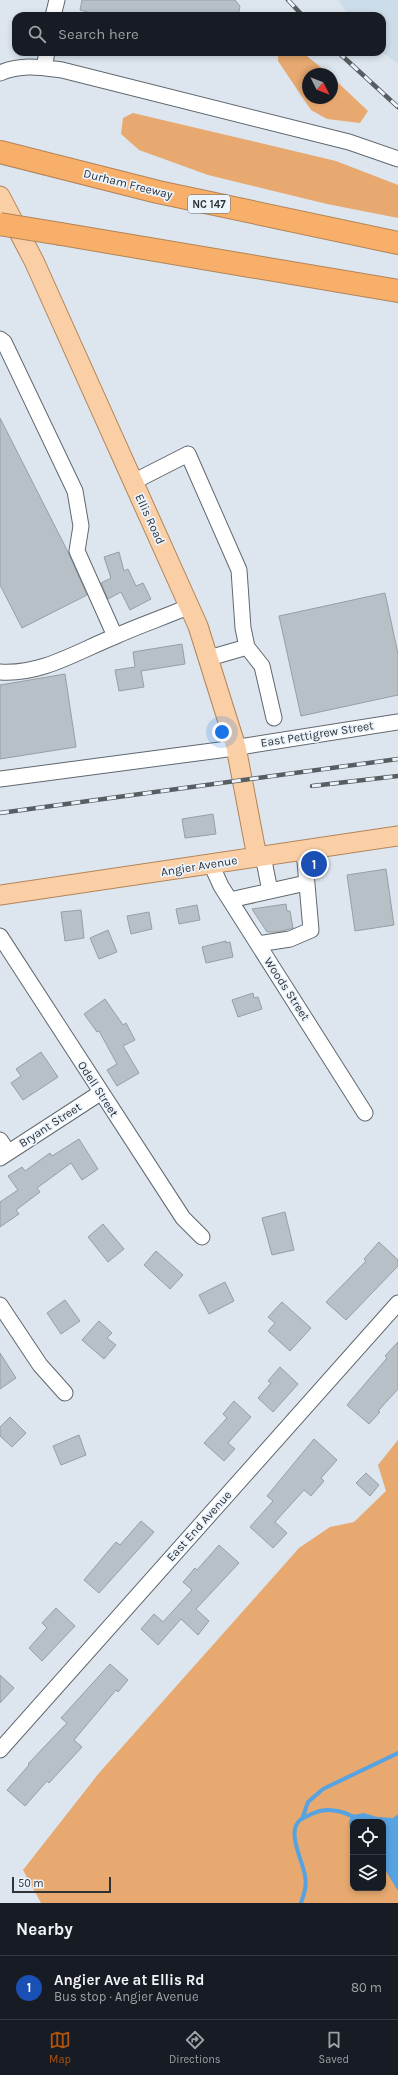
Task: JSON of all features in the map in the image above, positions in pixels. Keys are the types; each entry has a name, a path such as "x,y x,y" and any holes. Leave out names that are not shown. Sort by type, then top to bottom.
{"highway":[{"name":"Durham Freeway","path":"0,152 238,210 398,243"},
{"path":"0,224 398,292"}],"main road":[{"name":"Ellis Road","path":"0,196 34,260 190,606 209,658 236,747 260,856"},
{"name":"Angier Avenue","path":"0,895 398,836"}],"street":[{"path":"54,12 56,0"},
{"path":"44,68 46,56"},
{"path":"0,72 30,66 62,70 349,142 398,158"},
{"path":"0,340 4,342 74,491 82,526 77,551 115,636"},
{"path":"133,482 188,454 239,570 243,628 247,647 262,666 274,718"},
{"path":"0,672 12,673 61,662 115,636 190,606"},
{"path":"209,658 247,647"},
{"name":"East Pettigrew Street","path":"0,779 236,747 398,722"},
{"path":"258,944 290,939 310,930 304,850"},
{"path":"260,856 270,891"},
{"name":"Woods Street","path":"210,864 230,900 366,1113"},
{"path":"230,900 306,883"},
{"name":"Odell Street","path":"0,936 100,1093 183,1218 202,1237"},
{"name":"Bryant Street","path":"3,1150 100,1093"},
{"name":"East End Avenue","path":"0,1750 398,1302"},
{"path":"0,1305 40,1365 64,1393"}],"shaded area":[{"path":"338,0 398,0 398,64 386,55 386,12 346,12"},
{"path":"278,56 307,56 322,68 302,68 302,97 278,61"},
{"path":"338,83 368,111 360,123 327,119 311,110 307,104 338,104"},
{"path":"133,113 336,161 398,185 398,218 327,204 208,175 139,150 121,134 123,118"},
{"path":"398,1440 398,1903 41,1903 23,1870 99,1773 299,1548 330,1527 354,1522 386,1491 378,1465"}],"water":[{"path":"364,1813 377,1817 393,1818 398,1814 398,1891 386,1871 386,1819 350,1819 352,1815"}],"building":[{"path":"82,0 235,0 240,6 239,12 87,12 80,10"},
{"path":"0,418 68,552 87,595 22,628 0,585"},
{"path":"119,552 124,571 128,569 136,586 143,583 151,599 130,610 121,592 108,599 101,583 111,578 104,557"},
{"path":"385,593 398,654 398,695 301,716 279,616"},
{"path":"182,644 185,664 141,671 144,687 119,691 115,670 135,667 133,652"},
{"path":"65,674 76,747 0,759 0,685"},
{"path":"213,814 216,834 185,838 182,819"},
{"path":"386,869 394,925 355,931 347,875"},
{"path":"286,904 287,911 290,911 293,928 278,932 267,932 252,909"},
{"path":"197,905 200,920 179,924 176,909"},
{"path":"81,910 84,938 65,941 61,912"},
{"path":"149,912 152,929 131,934 127,916"},
{"path":"108,930 117,952 99,959 90,938"},
{"path":"226,941 226,943 230,942 233,957 206,963 202,947"},
{"path":"253,993 254,998 258,997 262,1009 238,1017 232,1000"},
{"path":"105,999 123,1025 126,1023 135,1040 123,1046 139,1073 117,1086 107,1070 117,1064 99,1031 97,1032 84,1014"},
{"path":"41,1052 58,1077 23,1100 11,1083 21,1076 16,1069"},
{"path":"79,1139 98,1169 82,1180 71,1163 37,1188 40,1192 16,1210 19,1214 0,1227 0,1202 18,1190 8,1176 22,1167 25,1171 50,1153 52,1156"},
{"path":"285,1212 294,1250 272,1255 262,1218"},
{"path":"103,1224 124,1249 108,1262 88,1237"},
{"path":"379,1242 398,1260 398,1266 346,1320 326,1302 366,1261 364,1259"},
{"path":"156,1251 183,1275 170,1289 144,1265"},
{"path":"225,1282 234,1301 209,1314 199,1295"},
{"path":"65,1300 80,1321 61,1334 47,1313"},
{"path":"282,1302 311,1328 290,1351 268,1331 275,1323 268,1317"},
{"path":"99,1321 112,1333 107,1338 116,1345 104,1359 82,1340"},
{"path":"398,1342 398,1389 378,1411 380,1412 369,1424 347,1405 387,1358 385,1356"},
{"path":"0,1353 16,1378 0,1389"},
{"path":"280,1367 298,1384 273,1412 258,1398 271,1383 268,1381"},
{"path":"234,1401 251,1417 228,1443 235,1449 224,1461 204,1443 227,1418 223,1414"},
{"path":"10,1417 26,1433 12,1447 0,1436 0,1427"},
{"path":"79,1435 86,1455 61,1465 53,1446"},
{"path":"314,1439 337,1460 321,1478 324,1481 311,1496 304,1490 275,1522 287,1533 273,1548 250,1527 273,1501 267,1496"},
{"path":"366,1473 379,1485 370,1496 356,1483"},
{"path":"141,1521 154,1532 99,1593 84,1580 116,1542 120,1545"},
{"path":"219,1545 239,1563 196,1609 209,1621 198,1635 181,1619 158,1645 141,1629 154,1614 163,1622 192,1590 183,1582 195,1568 197,1570"},
{"path":"56,1608 75,1626 42,1661 29,1648 47,1628 42,1623"},
{"path":"110,1664 128,1680 118,1692 116,1690 74,1740 82,1747 49,1783 47,1781 25,1806 7,1790 29,1765 28,1764 67,1723 61,1718"},
{"path":"0,1675 14,1688 0,1703"}],"waterway":[{"path":"302,1819 308,1802 323,1789 398,1753"},
{"path":"301,1903 306,1880 296,1847 296,1825 305,1817 327,1810 340,1812 358,1819"}],"railway":[{"path":"288,0 299,12"},
{"path":"342,56 398,107"},
{"path":"0,813 398,759"},
{"path":"312,786 398,776"}],"place":[{"name":"Angier Ave at Ellis Rd","path":"314,864"}]}
